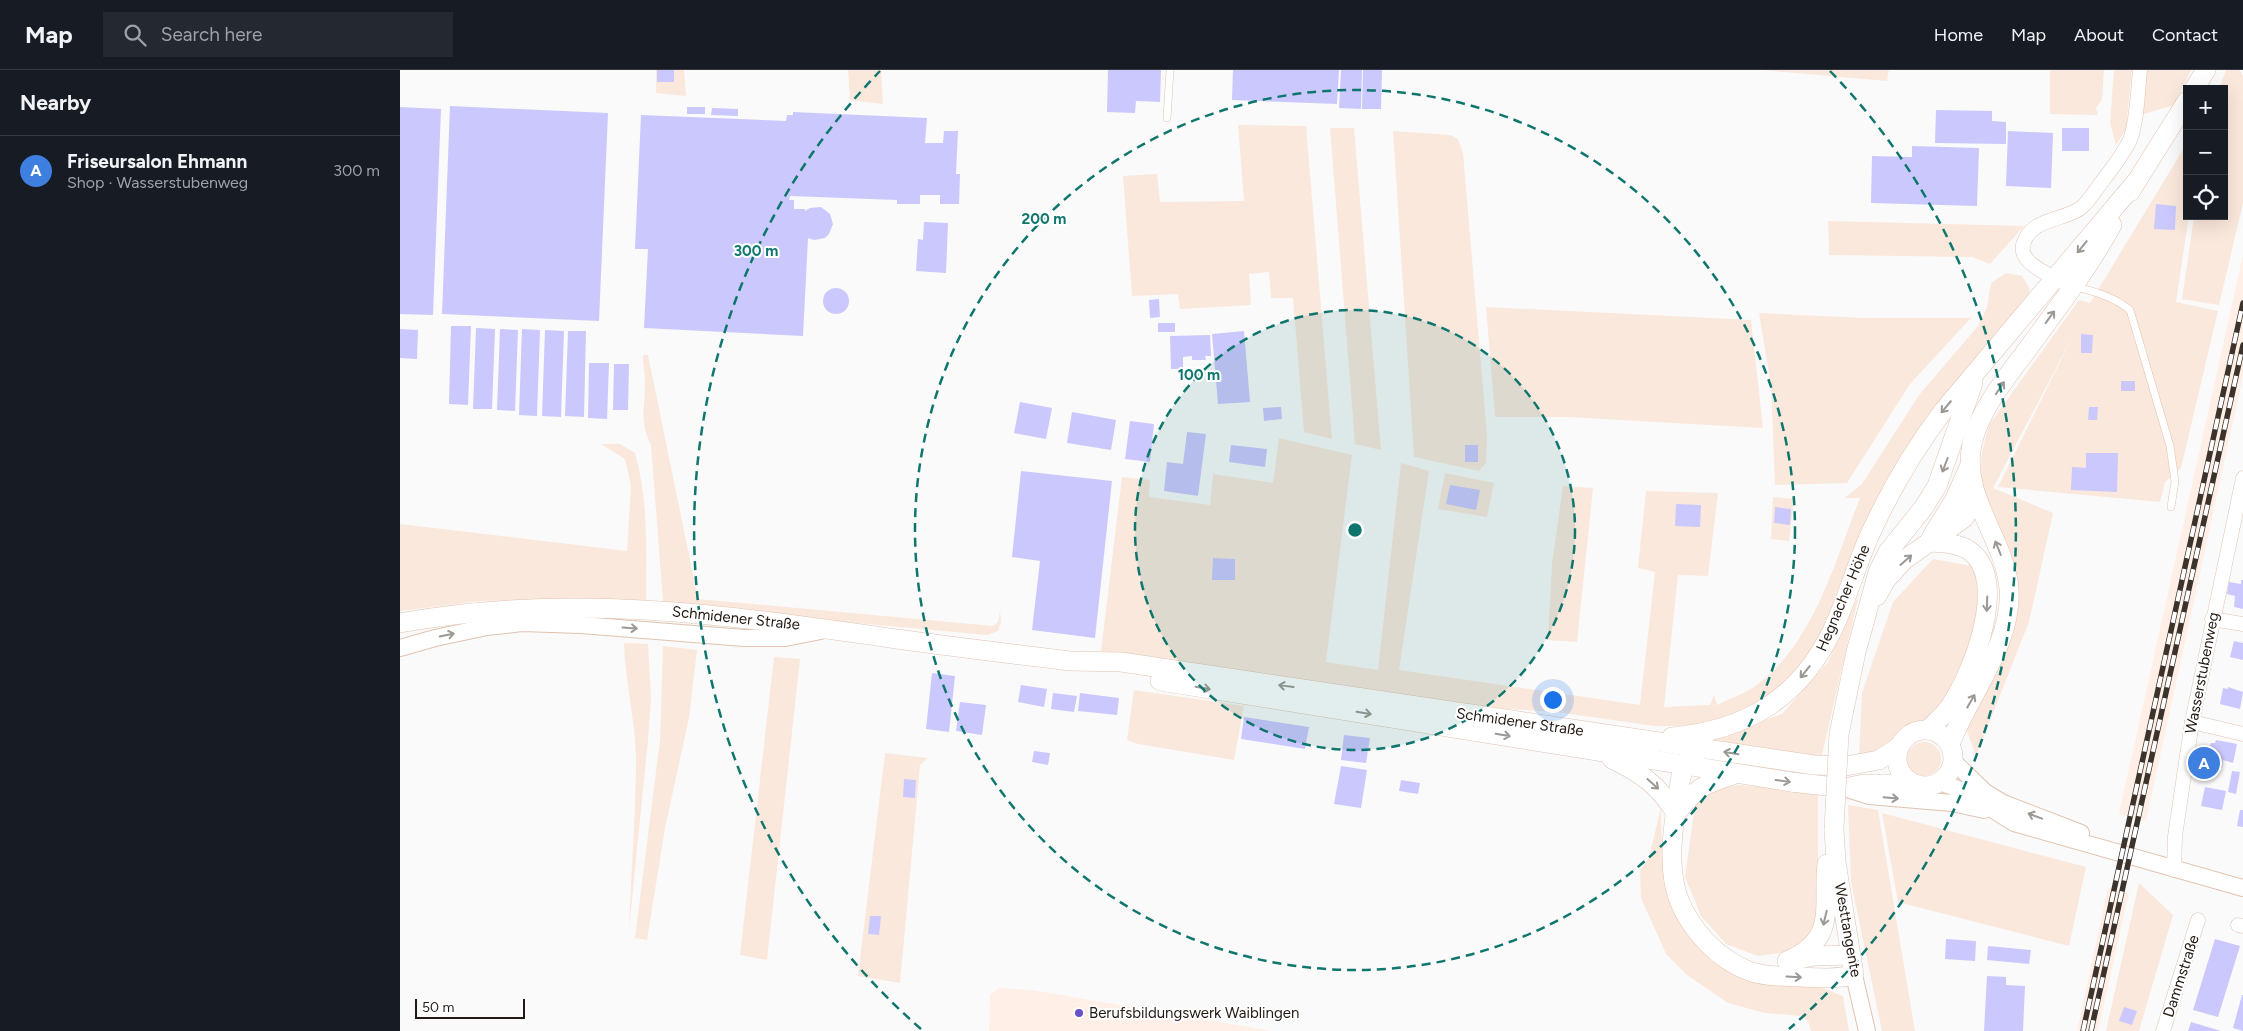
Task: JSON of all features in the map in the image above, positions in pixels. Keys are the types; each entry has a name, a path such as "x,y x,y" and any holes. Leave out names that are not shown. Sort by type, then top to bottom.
{"main road":[{"path":"2197,85 2206,70"},
{"name":"Hegnacher Höhe","path":"1929,542 1954,501 1970,465 1976,429 1989,403 2064,283 2135,182 2183,107"},
{"name":"Hegnacher Höhe","path":"1643,740 1702,734 1729,726 1776,702 1798,682 1818,656 1833,628 1871,532 1900,474 1944,410 1978,370 2064,283"},
{"name":"Hegnacher Höhe","path":"1834,832 1839,734 1856,652 1878,572 1888,552 1924,507 1936,486 1947,461 1958,421 1978,370"},
{"name":"Hegnacher Höhe","path":"1952,753 1960,718 1972,702 2001,638 2007,616 2009,590 2006,571 1998,546 1976,498 1970,465"},
{"name":"Hegnacher Höhe","path":"1868,612 1885,582 1904,560 1964,518 1976,498"},
{"path":"1928,730 1944,738 1952,753 1947,777 1940,782 1923,786 1915,784 1901,772 1898,764 1900,746 1912,734 1928,730 1950,706 1967,673 1986,613 1988,587 1984,567 1970,550 1951,544 1929,542"},
{"name":"Schmidener Straße","path":"400,623 475,612 581,607 674,611 831,629 1070,661 1121,662 1333,700 1596,751 1735,774 1844,788 1864,784 1915,784"},
{"name":"Schmidener Straße","path":"1333,700 1643,740 1791,762 1846,766 1879,760 1900,746"},
{"path":"1706,749 1686,765 1681,776 1676,813 1673,862 1674,882 1681,908 1698,933 1734,964 1750,972 1764,975 1819,978 1854,974"},
{"name":"Schmidener Straße","path":"1596,751 1632,769 1650,781 1665,796 1676,813"},
{"path":"1676,813 1689,797 1702,786 1735,774"},
{"path":"1787,961 1805,953 1821,934 1827,913 1826,865 1834,832"},
{"name":"Westtangente","path":"1834,832 1836,862 1854,974"},
{"path":"1717,950 1741,959 1775,964 1814,956 1850,955"}],"street":[{"path":"2064,283 2026,260 2023,253 2023,245 2028,236 2042,224 2054,218 2071,214 2083,207 2116,163 2130,140 2140,70"},
{"name":"Wasserstubenweg","path":"2174,870 2175,836 2192,722 2212,619 2240,508 2243,478"},
{"path":"2212,619 2243,624"},
{"path":"400,648 435,638 487,627 522,623 581,625 744,638 785,638 831,629"},
{"path":"2192,722 2243,734"},
{"name":"Schmidener Straße","path":"1952,753 1985,792 2003,803 2082,833 2111,850"},
{"name":"Schmidener Straße","path":"1940,782 1963,791 2014,823 2034,830 2243,888"},
{"name":"Schmidener Straße","path":"1844,788 1869,796 1952,803 1994,812"},
{"name":"Dammstraße","path":"2163,1031 2198,920"},
{"name":"Westtangente","path":"1854,974 1867,1031"}],"lane":[{"path":"1167,118 1170,70"},
{"path":"2064,283 2093,291 2130,310 2170,446 2175,481 2171,507"}],"shaded area":[{"path":"656,70 684,70 686,96 656,93"},
{"path":"848,70 881,70 883,104 850,100"},
{"path":"1762,70 1889,70 1887,81"},
{"path":"2050,70 2104,70 2102,100 2096,108 2098,115 2050,114"},
{"path":"2114,70 2132,70 2126,129 2116,145 2110,123"},
{"path":"2147,70 2191,70 2174,105 2141,115"},
{"path":"2226,70 2240,70 2243,76 2243,203 2219,305 2182,299 2193,220 2228,220 2228,85 2220,85"},
{"path":"1238,125 1306,126 1332,439 1304,432 1293,298 1271,298 1269,272 1249,274 1251,305 1180,309 1178,294 1132,296 1123,176 1157,174 1160,202 1244,201"},
{"path":"1330,128 1354,128 1381,450 1355,444"},
{"path":"1393,131 1450,135 1458,139 1463,153 1487,435 1486,463 1479,471 1414,457"},
{"path":"2183,150 2183,220 2188,220 2176,302 2218,311 2181,468 2165,482 2160,502 1998,487 2073,336 1993,488 2053,513 2029,622 1976,756 1966,728 2011,633 1980,475 1982,452 1989,425 2079,300 2090,303"},
{"path":"1828,221 2024,226 1990,264 1972,257 1829,255"},
{"path":"2243,255 2243,376 2146,821 2119,814"},
{"path":"2006,273 2022,276 2030,289 2026,303 1941,400 1807,659 1783,684 1762,701 1726,719 1695,726 1654,726 1557,712 1476,707 1101,651 1122,477 1150,480 1149,497 1210,505 1213,474 1273,483 1279,438 1352,455 1326,662 1378,670 1401,463 1429,471 1399,670 1640,705 1655,572 1638,568 1646,491 1718,493 1708,576 1678,575 1664,707 1710,705 1714,695 1717,705 1744,693 1758,684 1777,667 1794,646 1821,599 1860,498 1844,498 1862,484 1919,395 1978,326 1987,307 1991,283"},
{"path":"1486,307 1751,320 1763,428 1567,417 1495,417"},
{"path":"1759,313 1864,318 1971,318 1910,384 1847,483 1775,485 1771,385"},
{"path":"643,355 648,355 698,599 993,626 998,622 1000,611 1001,622 998,631 987,635 737,612 705,606 663,602 651,445 645,429 643,414 645,383"},
{"path":"601,444 620,444 635,453 645,509 646,603 576,600 481,601 400,611 400,524 627,551 631,486 625,459"},
{"path":"1445,473 1494,483 1487,517 1438,509"},
{"path":"1563,486 1593,488 1577,642 1548,640 1552,564"},
{"path":"1773,497 1794,499 1789,541 1771,539"},
{"path":"1933,559 1972,566 1978,575 1980,599 1977,624 1965,661 1943,705 1928,721 1908,726 1887,747 1859,757 1862,693 1893,602"},
{"path":"1859,594 1821,759 1702,741 1782,714 1828,662"},
{"path":"624,643 648,644 651,698 629,929 636,757"},
{"path":"663,646 697,650 689,718 665,828 647,940 635,938 660,740"},
{"path":"774,657 800,659 767,960 740,955"},
{"path":"1134,690 1244,706 1234,760 1138,744 1127,740"},
{"path":"1924,742 1931,743 1936,747 1940,752 1940,766 1936,771 1931,775 1924,776 1917,775 1912,771 1908,766 1907,759 1908,752 1912,747 1917,743"},
{"path":"885,753 928,758 920,765 900,983 858,976"},
{"path":"1740,785 1818,793 1818,917 1810,937 1788,952 1758,956 1726,944 1701,916 1685,877 1695,805 1713,789"},
{"path":"1848,805 1878,810 1915,1031 1882,1031 1851,882"},
{"path":"1661,807 1662,859 1671,901 1711,961 1766,984 1815,985 1843,996 1849,1031 1811,1031 1808,1021 1801,1016 1765,1013 1728,1003 1687,975 1666,954 1641,898 1640,870 1649,858"},
{"path":"1882,813 2086,867 2069,946 1898,902"},
{"path":"2139,883 2173,915 2139,1031 2106,1031"},
{"path":"2108,888 2129,893 2098,1031 2077,1031"},
{"name":"Berufsbildungswerk Waiblingen","path":"999,988 1031,990 1272,1031 989,1031 990,995"}],"building":[{"path":"657,70 674,70 674,82 657,82"},
{"path":"1108,70 1161,70 1160,102 1136,101 1135,113 1107,112"},
{"path":"1233,70 1339,70 1337,104 1232,100"},
{"path":"1341,70 1362,70 1361,109 1339,108"},
{"path":"1363,70 1382,70 1381,109 1362,109"},
{"path":"450,106 608,113 599,321 442,314"},
{"path":"400,107 441,109 433,315 400,314"},
{"path":"687,107 705,107 705,114 687,114"},
{"path":"712,108 738,109 738,116 711,115"},
{"path":"1936,110 1992,111 1992,121 2006,122 2006,144 1935,143"},
{"path":"793,112 927,118 925,143 943,143 944,131 958,131 956,174 960,174 959,204 940,204 940,195 920,195 920,204 897,204 897,200 790,196 789,200 794,200 794,209 805,209 805,211 810,208 821,207 830,214 833,224 825,238 814,240 808,238 803,336 644,328 648,249 635,249 641,115 786,121 787,115 793,115"},
{"path":"2062,128 2089,128 2089,151 2062,151"},
{"path":"2008,131 2053,133 2051,188 2006,186"},
{"path":"1912,146 1979,148 1977,206 1871,203 1872,156 1912,157"},
{"path":"2156,204 2176,206 2175,230 2154,229"},
{"path":"924,222 948,223 946,273 916,271 918,239 923,240"},
{"path":"836,288 845,292 849,301 845,310 836,314 827,310 823,301 827,292"},
{"path":"1159,299 1160,317 1150,318 1149,300"},
{"path":"1158,323 1175,323 1175,332 1158,332"},
{"path":"451,326 471,326 468,405 449,404"},
{"path":"476,328 495,329 492,409 473,409"},
{"path":"400,329 418,330 417,359 400,358"},
{"path":"500,329 518,330 515,411 497,410"},
{"path":"522,329 540,330 537,416 519,415"},
{"path":"545,330 564,331 561,417 542,416"},
{"path":"568,331 586,331 584,417 565,416"},
{"path":"1244,331 1250,402 1218,404 1212,334"},
{"path":"2081,334 2093,335 2092,353 2081,353"},
{"path":"1210,335 1211,356 1205,356 1206,360 1192,360 1192,356 1183,357 1183,369 1171,369 1170,336"},
{"path":"589,363 609,363 607,419 588,418"},
{"path":"614,364 629,364 628,410 613,410"},
{"path":"2121,381 2135,381 2135,391 2121,391"},
{"path":"1020,402 1052,408 1046,439 1014,433"},
{"path":"1281,407 1282,419 1264,421 1263,408"},
{"path":"2089,407 2098,407 2097,420 2088,420"},
{"path":"1072,412 1116,420 1111,450 1067,443"},
{"path":"1130,421 1154,424 1150,462 1125,459"},
{"path":"1187,432 1206,434 1198,496 1164,491 1167,462 1183,464"},
{"path":"1231,445 1267,449 1265,467 1229,462"},
{"path":"1465,445 1478,445 1478,462 1465,462"},
{"path":"2086,453 2118,453 2117,492 2071,490 2072,467 2086,468"},
{"path":"1021,471 1112,481 1095,638 1032,630 1040,561 1012,557"},
{"path":"1450,485 1480,490 1476,510 1446,504"},
{"path":"1676,504 1701,505 1700,527 1675,526"},
{"path":"1775,507 1791,509 1790,525 1774,523"},
{"path":"1213,558 1235,559 1235,580 1212,580"},
{"path":"2241,580 2243,580 2243,609 2234,607 2235,596 2227,594 2229,582 2241,584"},
{"path":"2234,641 2243,643 2243,660 2230,657"},
{"path":"932,673 955,676 949,732 926,729"},
{"path":"1021,685 1047,689 1044,707 1018,702"},
{"path":"2228,687 2243,692 2240,709 2220,704 2223,688 2228,689"},
{"path":"1053,693 1077,696 1074,712 1051,709"},
{"path":"1080,693 1119,698 1117,715 1078,711"},
{"path":"960,702 986,705 982,735 956,731"},
{"path":"1244,717 1309,727 1305,749 1241,739"},
{"path":"1344,735 1370,738 1366,763 1341,760"},
{"path":"2216,740 2237,744 2233,763 2223,760 2222,768 2212,766 2209,779 2198,776 2203,749 2209,750 2211,743 2215,743"},
{"path":"1034,751 1050,753 1048,765 1032,762"},
{"path":"1341,766 1367,770 1361,808 1334,804"},
{"path":"2232,771 2240,772 2236,794 2228,792"},
{"path":"904,779 916,780 915,798 903,797"},
{"path":"1401,780 1420,783 1418,794 1399,791"},
{"path":"2205,787 2226,791 2222,810 2201,806"},
{"path":"2240,810 2243,810 2243,827 2237,826"},
{"path":"870,916 881,916 879,935 868,934"},
{"path":"1946,939 1976,941 1975,961 1945,959"},
{"path":"2215,939 2240,946 2218,1017 2193,1010"},
{"path":"1988,946 2031,950 2029,964 1987,960"},
{"path":"1987,976 2006,977 2006,985 2025,986 2023,1031 1984,1031"},
{"path":"2243,995 2243,1031 2233,1028"},
{"path":"2124,1007 2137,1011 2132,1025 2119,1021"},
{"path":"2191,1022 2221,1031 2188,1031"}],"railway":[{"path":"2083,1031 2243,303"},
{"path":"2091,1031 2243,345"}],"place":[{"name":"Friseursalon Ehmann","path":"2204,763"},
{"name":"Berufsbildungswerk Waiblingen","path":"1079,1013"}]}
